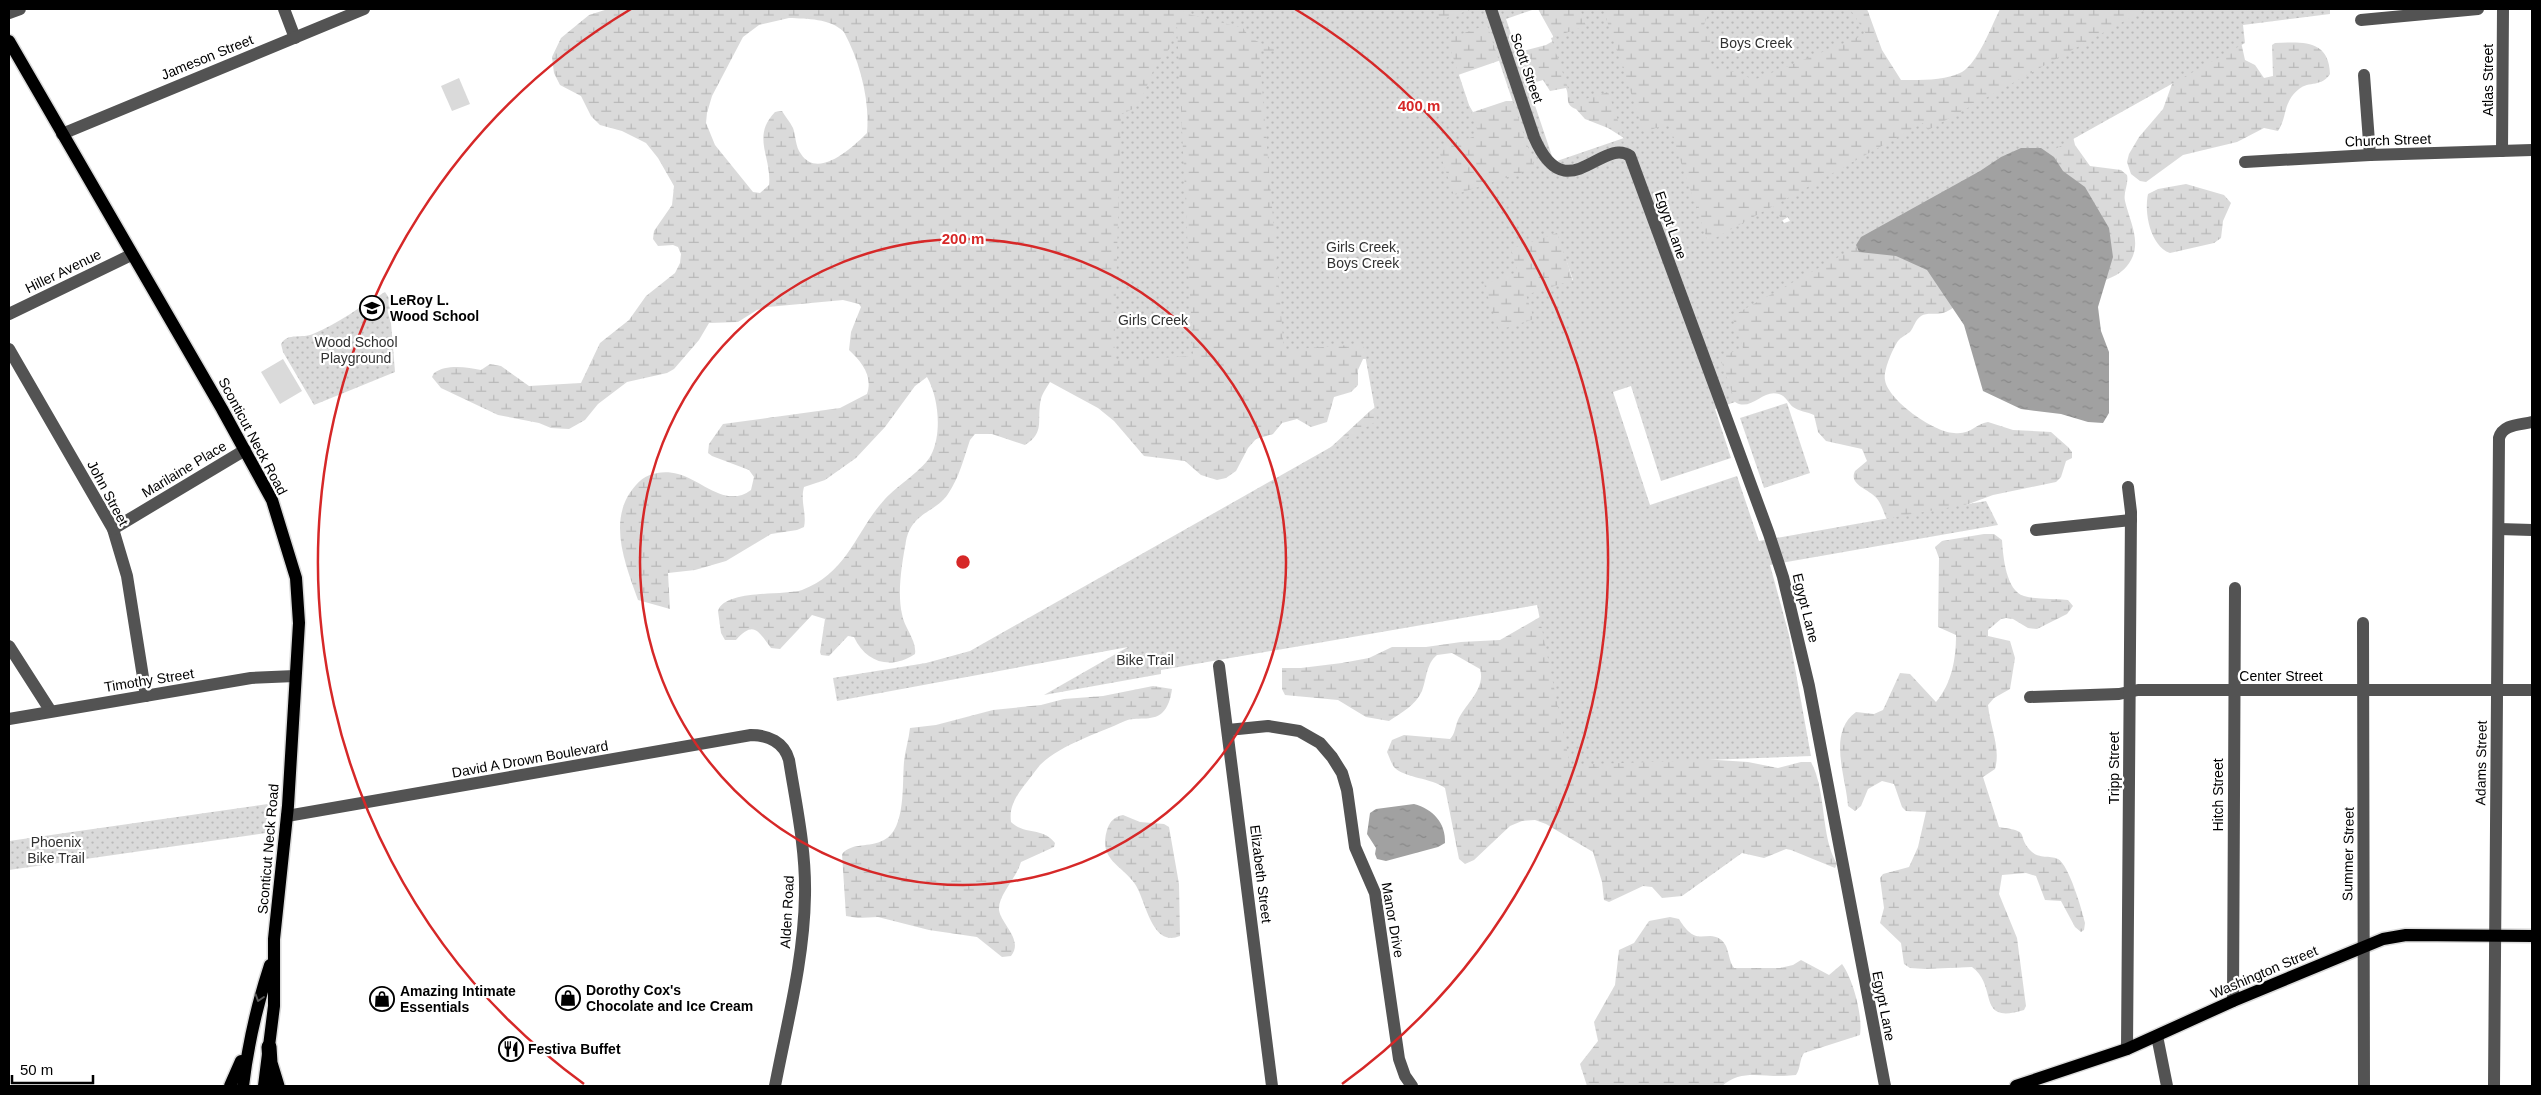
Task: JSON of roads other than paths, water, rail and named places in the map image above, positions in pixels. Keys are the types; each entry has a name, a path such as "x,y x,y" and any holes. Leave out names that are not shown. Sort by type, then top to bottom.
{"highway":[{"path":"269,1047 270,1063 277,1086"}],"main road":[{"name":"Sconticut Neck Road","path":"10,47 131,255 150,283 246,450 272,500 296,578 299,623 287,816 274,955 274,1006 264,1086"},
{"name":"Washington Street","path":"2016,1086 2030,1084 2127,1049 2232,1001 2362,946 2406,936 2532,936"},
{"name":"Sconticut Neck Road","path":"243,1086 248,1042 257,1004 274,955"},
{"path":"230,1086 248,1042"}],"street":[{"path":"9,14 20,9"},
{"path":"284,9 295,38"},
{"name":"Jameson Street","path":"62,134 364,9"},
{"name":"Scott Street","path":"1491,9 1534,137 1542,155 1549,164 1560,169 1573,169 1618,153 1630,156"},
{"path":"2361,20 2478,9"},
{"name":"Atlas Street","path":"2502,150 2503,9"},
{"path":"2364,75 2370,155"},
{"name":"Church Street","path":"2245,162 2370,155 2532,150"},
{"name":"Egypt Lane","path":"1630,156 1769,534 1783,577 1809,686 1884,1086"},
{"name":"Hiller Avenue","path":"9,314 131,255"},
{"name":"John Street","path":"9,350 112,529 127,576 146,696"},
{"name":"Adams Street","path":"2494,1086 2499,441 2503,430 2532,422"},
{"name":"Marilaine Place","path":"112,529 246,450"},
{"name":"Tripp Street","path":"2127,1049 2131,520 2128,487"},
{"path":"2036,530 2131,520"},
{"path":"2499,529 2532,530"},
{"name":"Hitch Street","path":"2232,1001 2235,588"},
{"name":"Summer Street","path":"2363,623 2365,691 2362,946 2364,1086"},
{"path":"9,646 50,710"},
{"name":"Elizabeth Street","path":"1219,666 1272,1086"},
{"name":"Timothy Street","path":"9,719 50,710 251,678 295,676"},
{"name":"Center Street","path":"2030,697 2129,692 2233,690 2532,690"},
{"name":"Manor Drive","path":"1228,730 1268,726 1298,731 1320,743 1332,756 1342,773 1347,790 1354,848 1375,893 1399,1059 1405,1076 1412,1086"},
{"name":"David A Drown Boulevard","path":"287,816 751,735 768,737 778,742"},
{"name":"Alden Road","path":"775,1086 801,952 805,897 803,850 788,760 785,751 778,742"},
{"path":"2157,1036 2167,1086"}],"water":[{"path":"2021,148 2041,148 2054,157 2063,171 2085,187 2109,228 2113,257 2098,307 2101,331 2109,352 2109,413 2103,423 2088,422 2061,414 2021,409 1983,391 1964,325 1927,270 1896,256 1859,252 1856,245 1861,237 1980,171 2001,157"},
{"path":"1414,804 1427,809 1441,823 1445,843 1438,847 1386,861 1377,859 1375,854 1376,848 1367,834 1370,813 1376,809"}],"place":[{"name":"LeRoy L. Wood School","path":"372,308"},
{"name":"Dorothy Cox's Chocolate and Ice Cream","path":"568,998"},
{"name":"Amazing Intimate Essentials","path":"382,999"},
{"name":"Festiva Buffet","path":"511,1049"}],"park label":[{"name":"Boys Creek","path":"1756,43"},
{"name":"Girls Creek, Boys Creek","path":"1363,256"},
{"name":"Girls Creek","path":"1153,320"},
{"name":"Wood School Playground","path":"356,350"},
{"name":"Bike Trail","path":"1145,660"},
{"name":"Phoenix Bike Trail","path":"56,850"}]}
